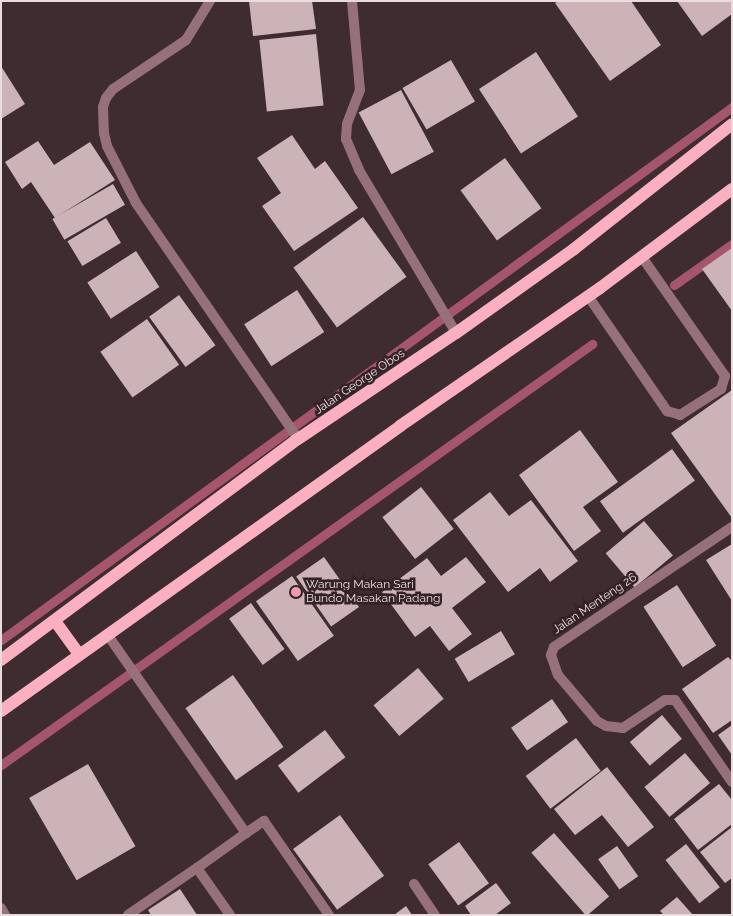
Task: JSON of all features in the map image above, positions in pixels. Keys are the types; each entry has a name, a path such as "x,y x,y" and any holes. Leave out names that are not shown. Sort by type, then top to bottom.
{"main road":[{"name":"Jalan George Obos","path":"1,660 298,439 456,333 574,249 732,124"},
{"path":"1,711 107,634 588,296 732,189"},
{"path":"55,621 79,654"}],"street":[{"path":"210,1 186,40 113,89 106,98 103,107 104,133 107,146 136,203 298,439"},
{"path":"352,1 360,90 347,124 346,139 360,170 456,333"},
{"path":"588,296 667,411 680,415 721,388 725,376 642,257"},
{"name":"Jalan Menteng 26","path":"732,527 554,647 551,655 558,675 597,720 606,726 624,728 665,700 675,700 732,782"},
{"path":"107,634 246,834"},
{"path":"128,915 264,821 329,915"},
{"path":"197,868 230,915"},
{"path":"414,884 435,915"},
{"path":"1,908 5,915"}],"building":[{"path":"249,1 312,1 316,29 253,36"},
{"path":"559,1 631,1 661,45 610,81 555,3"},
{"path":"677,1 732,1 732,14 702,36"},
{"path":"316,34 324,106 267,112 259,40"},
{"path":"536,52 578,117 521,154 479,89"},
{"path":"451,60 475,102 427,130 403,88"},
{"path":"1,66 25,104 1,119"},
{"path":"401,90 434,152 391,174 359,113"},
{"path":"292,135 315,169 325,161 358,208 294,251 262,206 281,193 257,158"},
{"path":"38,141 54,165 90,142 115,180 55,218 31,182 22,189 5,162"},
{"path":"505,158 541,208 497,240 461,190"},
{"path":"113,184 125,205 64,240 52,219"},
{"path":"363,217 406,277 337,327 293,268"},
{"path":"106,218 121,243 82,266 67,241"},
{"path":"732,248 732,311 702,269"},
{"path":"136,251 159,287 111,319 87,283"},
{"path":"297,290 324,332 271,366 244,324"},
{"path":"179,295 215,345 186,367 149,317"},
{"path":"147,319 179,365 132,398 100,352"},
{"path":"732,390 732,518 671,433"},
{"path":"580,430 618,482 583,507 601,531 574,551 519,475"},
{"path":"672,449 695,481 623,533 600,501"},
{"path":"421,487 454,529 415,559 382,517"},
{"path":"490,492 509,516 531,500 578,561 550,582 540,568 508,592 453,520"},
{"path":"644,521 673,555 635,588 606,553"},
{"path":"732,544 732,601 706,560"},
{"path":"324,557 359,607 331,626 296,577"},
{"path":"466,557 486,582 452,608 472,634 449,651 430,626 415,637 382,592 427,558 441,576"},
{"path":"292,576 334,636 298,661 256,601"},
{"path":"677,585 716,645 683,667 643,607"},
{"path":"251,603 285,649 263,665 229,619"},
{"path":"501,631 515,654 469,682 455,659"},
{"path":"728,657 732,661 732,720 713,733 682,689"},
{"path":"418,668 444,699 399,736 374,705"},
{"path":"233,675 283,747 236,780 185,708"},
{"path":"552,699 568,722 527,751 511,728"},
{"path":"662,715 682,739 650,766 630,742"},
{"path":"732,725 732,755 718,735"},
{"path":"325,730 345,757 298,793 278,766"},
{"path":"576,738 601,771 550,809 526,776"},
{"path":"685,753 710,783 669,817 644,787"},
{"path":"88,764 136,846 77,880 29,798"},
{"path":"607,767 654,827 628,847 602,815 575,835 554,809"},
{"path":"719,784 732,800 732,824 698,850 674,819"},
{"path":"340,815 384,876 337,910 293,849"},
{"path":"732,827 732,878 725,883 700,852"},
{"path":"554,833 609,896 586,915 531,853"},
{"path":"459,842 489,883 458,906 428,864"},
{"path":"686,844 720,887 699,903 666,860"},
{"path":"617,846 638,876 619,890 598,859"},
{"path":"496,883 511,903 495,915 471,915 465,906"},
{"path":"180,889 197,915 151,915 148,910"},
{"path":"677,897 693,915 664,915 660,911"},
{"path":"406,906 412,915 394,915"}],"waterway":[{"path":"1,640 732,107"},
{"path":"674,285 732,244"},
{"path":"1,765 592,344"}],"place":[{"name":"Warung Makan Sari Bundo Masakan Padang","path":"296,592"}]}
